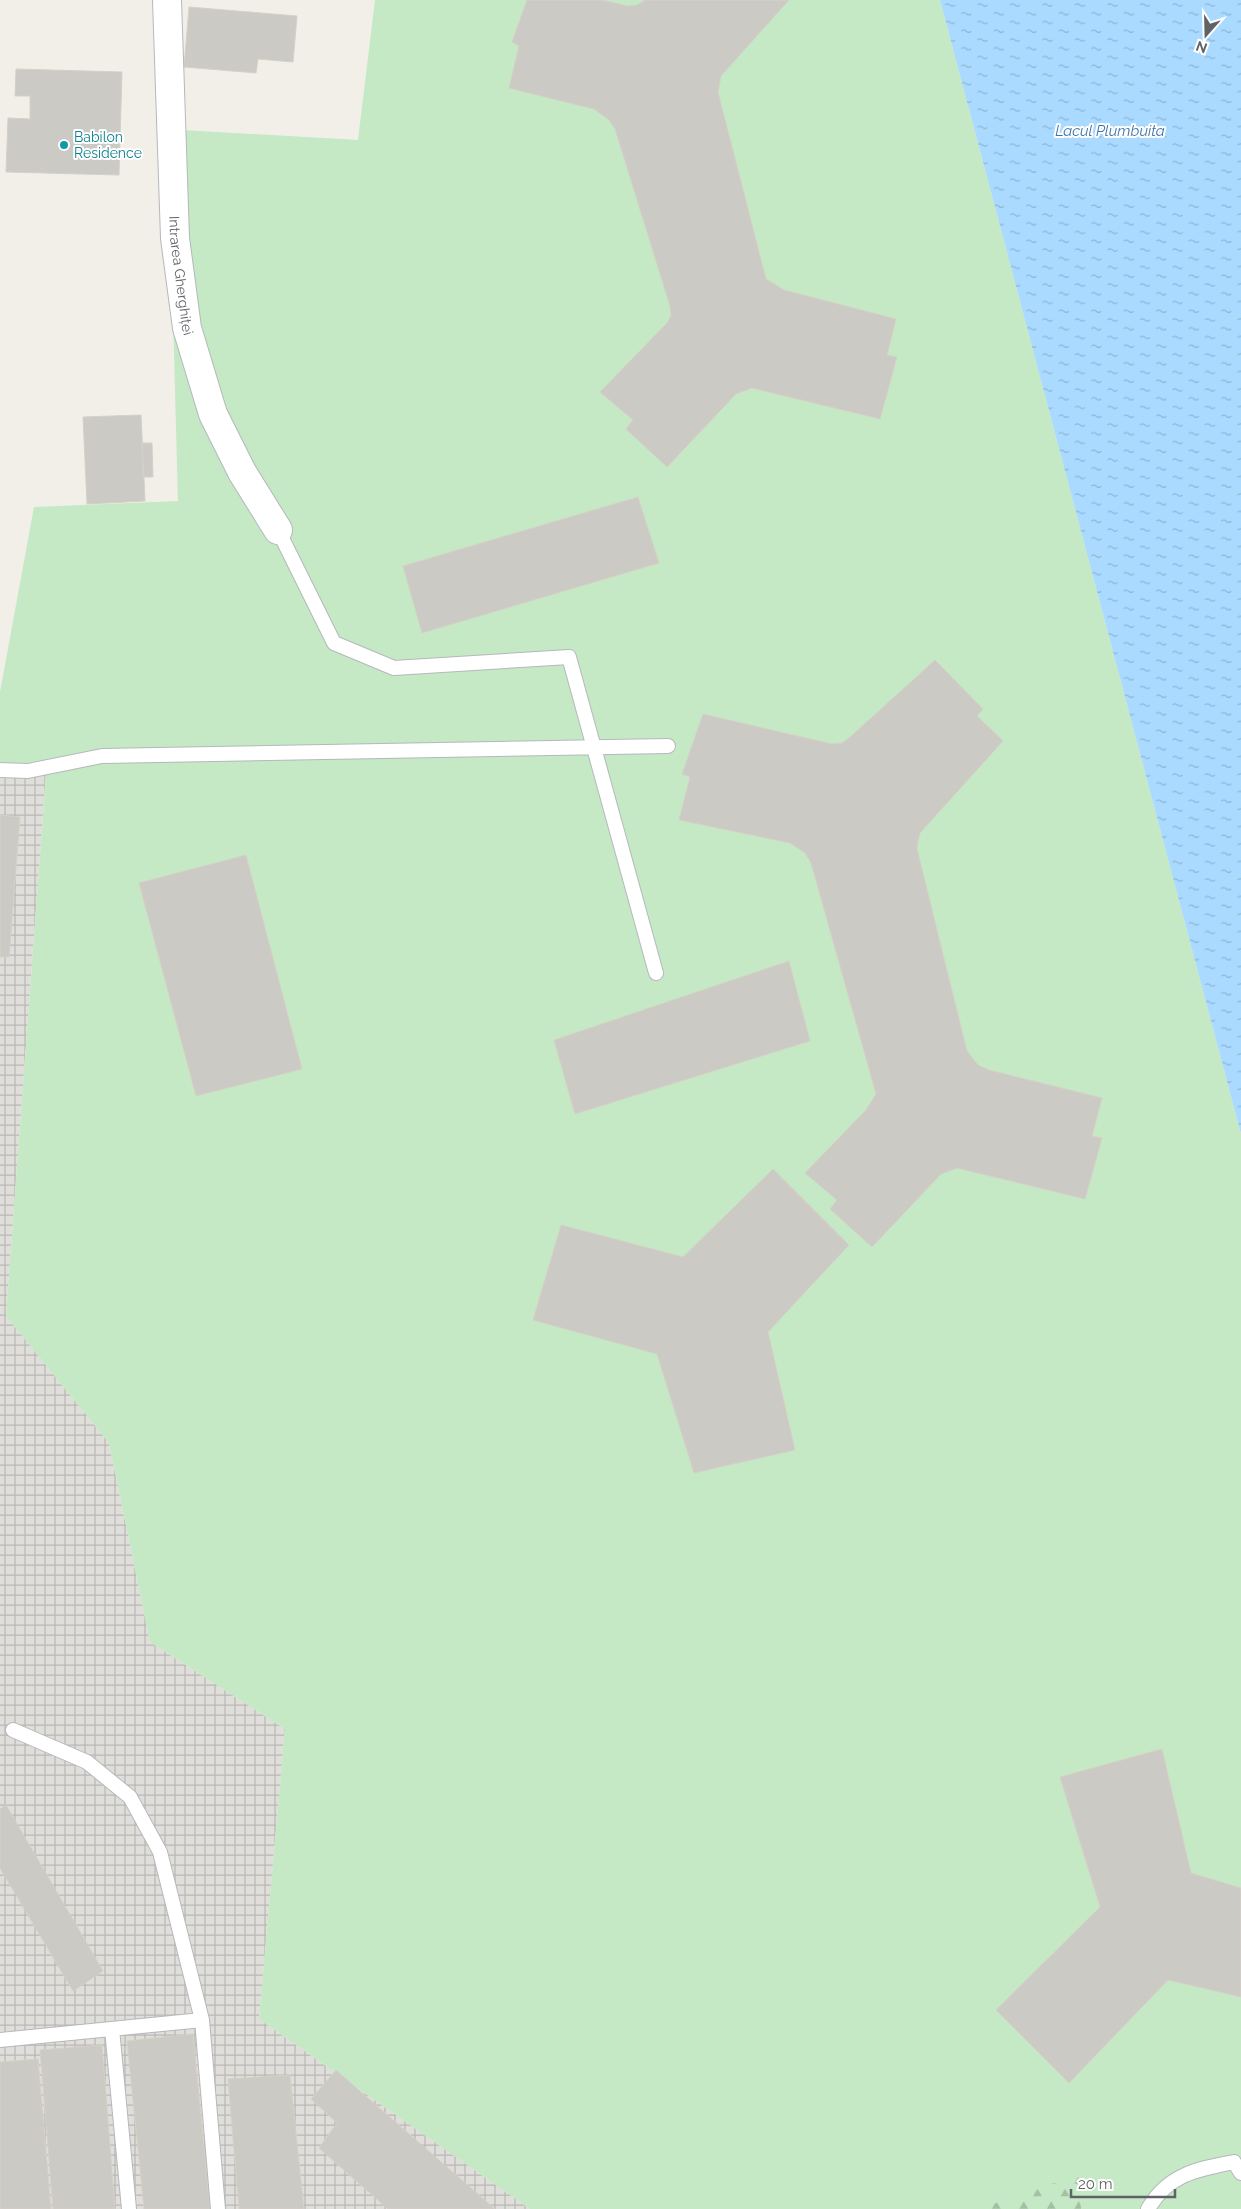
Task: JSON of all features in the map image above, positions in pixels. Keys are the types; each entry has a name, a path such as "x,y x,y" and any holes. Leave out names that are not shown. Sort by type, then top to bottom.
{"street":[{"name":"Intrarea Gherghiței","path":"166,0 175,238 187,328 213,414 242,472 278,530"}],"lane":[{"path":"278,530 334,643 394,668 568,657 656,973"},
{"path":"0,770 28,771 102,756 668,746"},
{"path":"13,1730 87,1762 130,1796 160,1852 202,2020 218,2209"},
{"path":"0,2040 202,2020"},
{"path":"112,2029 129,2209"},
{"path":"1148,2209 1157,2193 1189,2171 1234,2162 1241,2173"}],"shaded area":[{"path":"0,762 46,773 6,1316 109,1443 150,1642 285,1729 259,2019 530,2209 0,2209"}],"green space":[{"path":"375,0 940,0 1241,1134 1241,2209 530,2209 259,2019 285,1729 150,1642 109,1443 6,1316 46,774 0,762 0,692 34,507 178,501 170,205 181,130 358,140"},
{"path":"1078,2175 1081,2209 978,2209"}],"water":[{"name":"Lacul Plumbuita","path":"940,0 1241,0 1241,1134"}],"building":[{"path":"527,0 602,0 628,6 637,5 645,0 789,0 721,76 718,92 766,279 784,290 896,319 887,355 897,357 880,419 752,388 736,394 667,467 626,429 633,420 600,392 668,322 671,315 670,306 615,129 609,120 594,109 509,88 519,46 512,42"},
{"path":"189,7 297,16 293,62 258,59 256,73 184,67"},
{"name":"Babilon Residence","path":"16,69 122,72 119,175 6,172 8,118 30,119 30,96 15,96"},
{"path":"141,415 145,501 87,504 83,417"},
{"path":"142,443 152,443 153,477 143,477"},
{"path":"638,497 659,563 422,633 403,566"},
{"path":"935,660 983,709 977,716 1003,741 920,833 917,849 967,1051 978,1065 989,1070 1102,1098 1092,1136 1102,1138 1085,1199 957,1168 941,1174 872,1247 830,1209 837,1200 805,1173 866,1110 876,1094 811,863 805,853 790,843 679,820 690,777 682,774 703,714 832,744 842,743"},
{"path":"0,815 20,817 9,957 0,957"},
{"path":"246,855 302,1069 196,1096 139,883"},
{"path":"789,961 810,1041 575,1114 554,1040"},
{"path":"773,1169 849,1245 768,1332 795,1450 694,1473 657,1354 533,1320 561,1225 683,1257"},
{"path":"1162,1749 1191,1873 1241,1888 1241,1997 1168,1980 1069,2083 996,2010 1100,1907 1060,1777"},
{"path":"6,1805 103,1971 73,1991 0,1868 0,1809"},
{"path":"193,2034 210,2209 144,2209 127,2041"},
{"path":"102,2045 115,2209 53,2209 40,2050"},
{"path":"38,2059 51,2209 0,2209 0,2062"},
{"path":"336,2070 495,2209 388,2209 319,2148 337,2123 311,2099"},
{"path":"290,2075 304,2209 239,2209 228,2079"}],"place":[{"name":"Babilon Residence","path":"64,145"}]}
